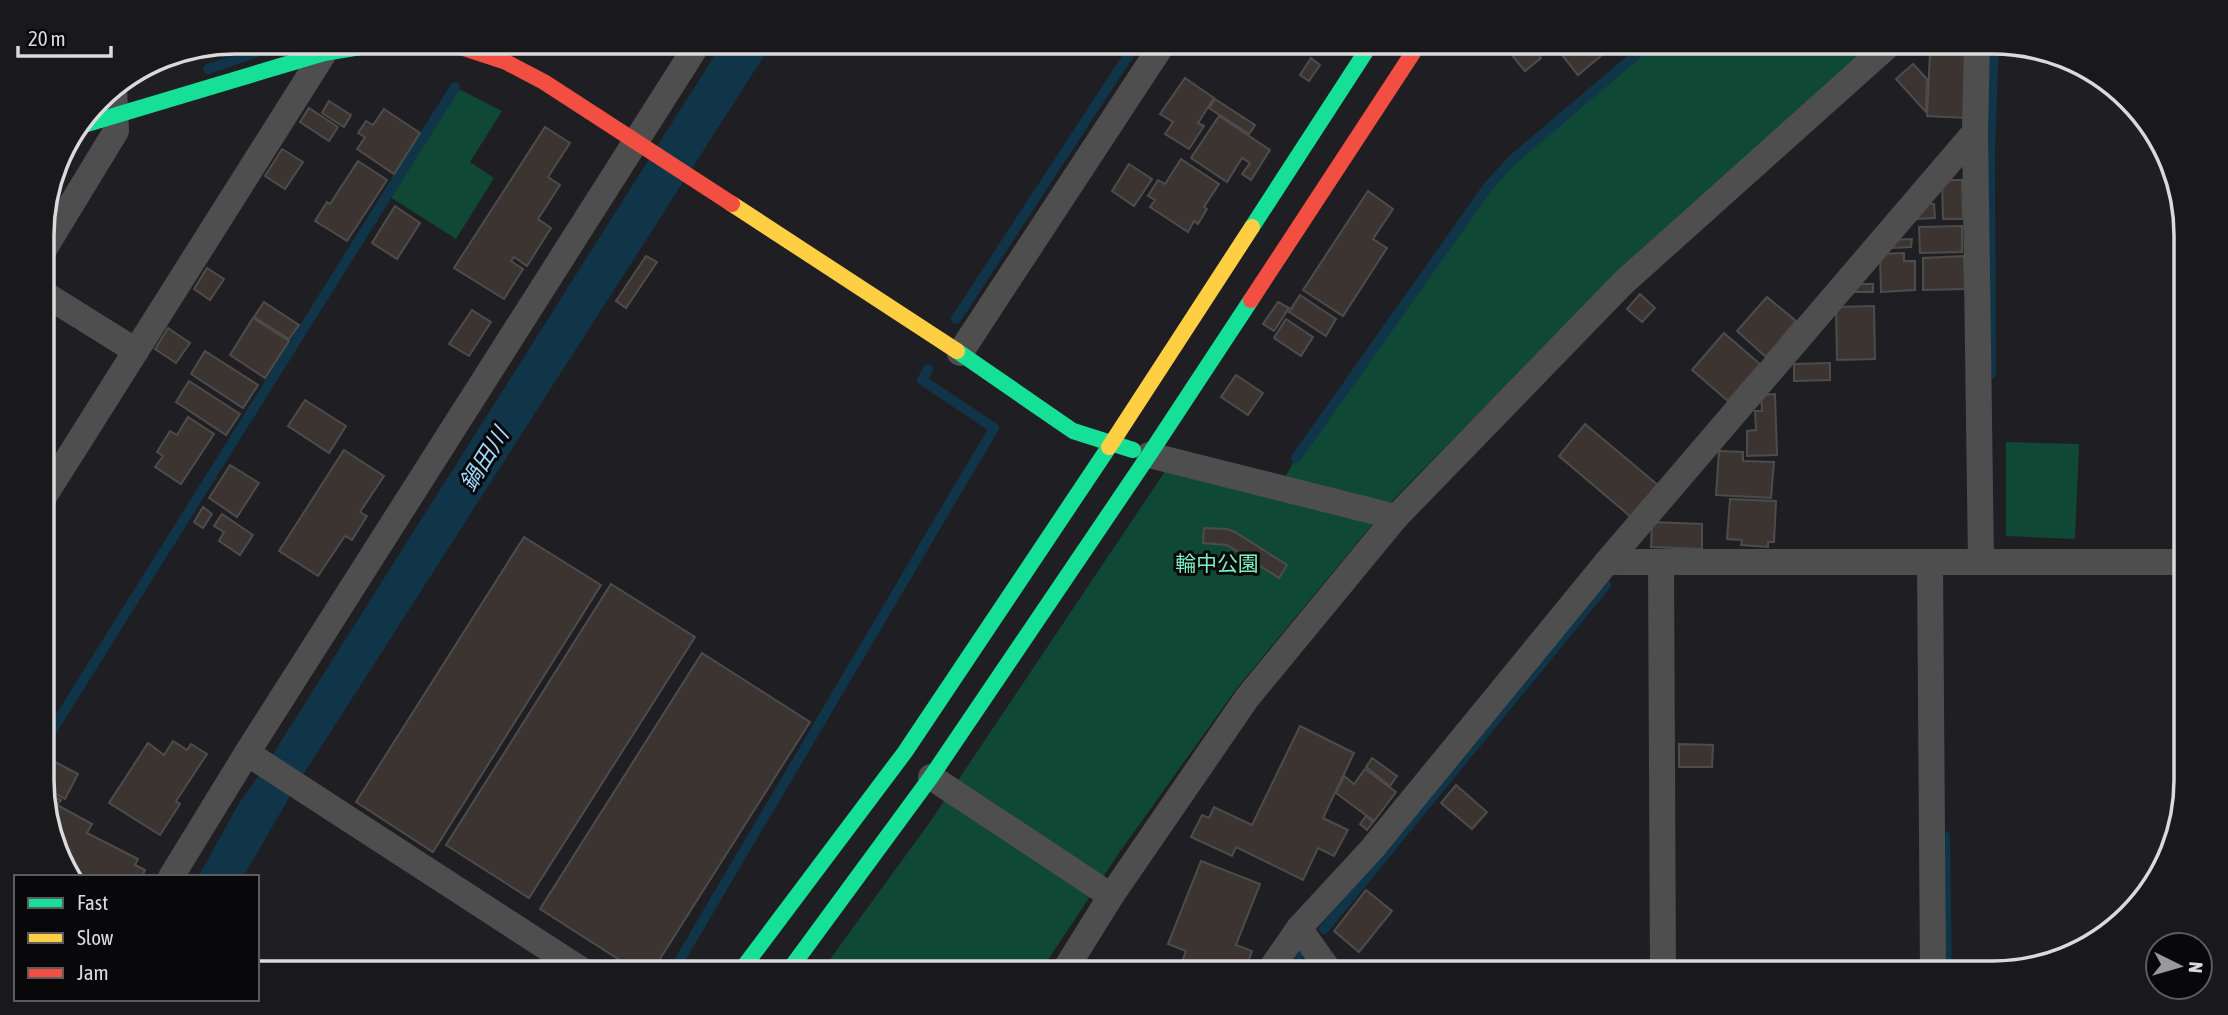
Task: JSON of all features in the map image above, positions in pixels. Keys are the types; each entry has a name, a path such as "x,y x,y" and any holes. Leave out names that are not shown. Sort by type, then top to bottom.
{"street":[{"path":"95,121 321,54"},
{"path":"55,480 323,54"},
{"path":"483,54 525,72 636,141 698,184 961,353 1073,431 1149,455 1396,517"},
{"path":"173,875 254,757 691,54"},
{"path":"961,353 1156,54"},
{"path":"747,961 905,752 1111,444 1364,54"},
{"path":"796,961 931,777 1149,455 1412,54"},
{"path":"1071,961 1111,896 1247,698 1396,517 1623,283 1879,54"},
{"path":"1976,54 1981,562"},
{"path":"55,231 116,131 114,100"},
{"path":"1277,960 1299,928 1372,849 1607,562 1975,132"},
{"path":"55,300 136,351"},
{"path":"1607,562 2174,562"},
{"path":"1661,562 1663,960"},
{"path":"1930,562 1933,960"},
{"path":"254,757 567,961"},
{"path":"931,777 1111,896"},
{"path":"1299,928 1322,960"}],"green space":[{"name":"輪中公園","path":"1637,54 1862,54 1615,275 1390,503 1237,688 1119,853 1047,961 829,961 930,822 1180,449 1282,482 1296,458 1487,188 1510,162"},
{"path":"455,87 502,111 470,162 494,178 456,239 387,195"},
{"path":"2006,442 2079,444 2075,539 2006,536"}],"water":[{"name":"鍋田川","path":"715,54 765,54 296,786 244,875 199,875 238,805 266,765"}],"building":[{"path":"1511,54 1538,54 1541,58 1525,71"},
{"path":"1561,54 1603,54 1578,75"},
{"path":"1930,54 1970,55 1966,118 1927,116"},
{"path":"1311,58 1320,65 1309,81 1300,75"},
{"path":"1913,64 1927,79 1926,112 1896,79"},
{"path":"1185,78 1214,98 1198,123 1204,126 1189,149 1165,134 1173,122 1160,114"},
{"path":"1215,99 1255,125 1249,134 1209,108"},
{"path":"329,101 351,115 344,127 322,113"},
{"path":"309,108 338,127 329,141 300,122"},
{"path":"384,109 420,133 394,174 357,149 365,137 358,133 366,121 373,125"},
{"path":"1219,116 1270,150 1251,180 1242,174 1250,163 1242,158 1227,182 1191,158"},
{"path":"545,127 570,143 548,177 560,185 538,219 551,228 527,266 514,257 511,261 523,269 504,299 454,268"},
{"path":"282,149 303,162 285,189 265,176"},
{"path":"1181,159 1219,184 1204,207 1207,209 1198,224 1194,221 1188,232 1150,207 1155,200 1148,196 1158,180 1165,184"},
{"path":"358,161 387,180 347,241 315,221 327,202 330,204"},
{"path":"1129,164 1152,179 1134,206 1112,191"},
{"path":"1942,180 1962,180 1963,219 1943,219"},
{"path":"1368,191 1393,209 1373,239 1387,248 1343,316 1303,290"},
{"path":"1924,204 1934,204 1935,218 1916,219"},
{"path":"395,206 420,223 397,259 372,243"},
{"path":"1962,226 1962,252 1920,253 1919,227"},
{"path":"1912,239 1911,247 1892,248 1892,240"},
{"path":"1904,253 1904,261 1915,261 1915,290 1881,292 1880,254"},
{"path":"646,256 657,262 626,308 616,301"},
{"path":"1964,256 1965,289 1923,290 1923,258"},
{"path":"207,268 224,279 210,300 194,289"},
{"path":"1854,284 1873,284 1873,292 1855,292"},
{"path":"1640,294 1655,308 1642,322 1627,309"},
{"path":"1300,295 1336,319 1326,336 1289,312"},
{"path":"1767,297 1796,321 1766,357 1737,331"},
{"path":"264,302 299,325 289,339 254,317"},
{"path":"1278,302 1289,308 1274,331 1263,324"},
{"path":"1874,306 1875,359 1837,360 1836,307"},
{"path":"472,310 491,322 469,356 449,344"},
{"path":"253,318 289,341 265,378 230,355"},
{"path":"1286,319 1313,337 1301,356 1274,338"},
{"path":"168,328 190,343 176,363 155,349"},
{"path":"1724,333 1760,364 1728,401 1692,370"},
{"path":"205,351 258,385 243,408 191,374"},
{"path":"1830,363 1830,380 1794,381 1794,364"},
{"path":"1236,375 1263,393 1248,415 1221,397"},
{"path":"189,381 240,414 226,435 176,402"},
{"path":"1775,394 1777,455 1747,456 1747,431 1756,430 1755,411 1762,411 1761,395"},
{"path":"305,400 346,426 329,453 288,426"},
{"path":"188,417 214,434 181,484 155,467 163,456 157,452 170,431 177,435"},
{"path":"1585,424 1658,485 1631,517 1559,456"},
{"path":"344,450 384,476 360,512 367,516 352,540 345,536 318,576 279,551"},
{"path":"1719,451 1743,452 1743,461 1774,462 1771,498 1716,495"},
{"path":"230,465 259,483 237,517 209,498"},
{"path":"1730,499 1776,501 1774,542 1768,542 1768,547 1741,545 1742,540 1727,539"},
{"path":"203,507 212,514 203,528 194,522"},
{"path":"222,514 253,535 240,555 219,541 224,532 214,526"},
{"path":"1652,522 1702,524 1702,549 1651,547"},
{"path":"1204,528 1235,532 1287,565 1279,578 1227,545 1203,543"},
{"path":"524,537 601,585 433,852 356,802"},
{"path":"611,584 695,637 529,898 446,845"},
{"path":"702,653 810,722 659,961 621,961 540,909"},
{"path":"1300,726 1354,753 1323,818 1348,830 1334,856 1318,848 1303,880 1236,847 1232,856 1191,837 1202,815 1209,818 1214,807 1252,825"},
{"path":"173,741 187,750 191,744 207,754 176,801 180,804 160,835 109,803 148,743 164,755"},
{"path":"1679,744 1713,745 1712,767 1679,767"},
{"path":"1372,758 1397,776 1390,786 1366,767"},
{"path":"54,761 78,774 65,799 55,794"},
{"path":"1365,769 1396,792 1374,821 1336,793 1344,776 1354,784"},
{"path":"1456,785 1487,812 1472,829 1441,803"},
{"path":"56,797 61,800 57,805 92,824 87,833 138,859 135,865 145,870 143,875 82,875 68,849 60,826"},
{"path":"1366,816 1373,822 1367,830 1360,824"},
{"path":"1201,861 1260,884 1236,945 1252,951 1249,960 1183,960 1186,951 1168,944"},
{"path":"1366,890 1392,911 1359,952 1334,931"}],"waterway":[{"path":"208,69 252,54"},
{"path":"956,319 1129,54"},
{"path":"1296,458 1487,188 1510,162 1637,54"},
{"path":"1991,374 1990,148 1994,54"},
{"path":"54,727 455,87"},
{"path":"679,961 994,428 922,380 928,369"},
{"path":"1324,929 1606,585"},
{"path":"1945,836 1947,960"},
{"path":"1295,960 1302,949"}],"traffic: fast":[{"path":"95,122 321,54"},
{"path":"1252,227 1364,54"},
{"path":"796,961 931,777 1251,300"},
{"path":"957,351 1073,431 1133,450"},
{"path":"748,961 905,752 1109,447"}],"traffic: slow":[{"path":"732,204 957,351"},
{"path":"1109,447 1252,227"}],"traffic: jam":[{"path":"482,54 506,62 544,82 732,204"},
{"path":"1251,300 1412,54"}]}
